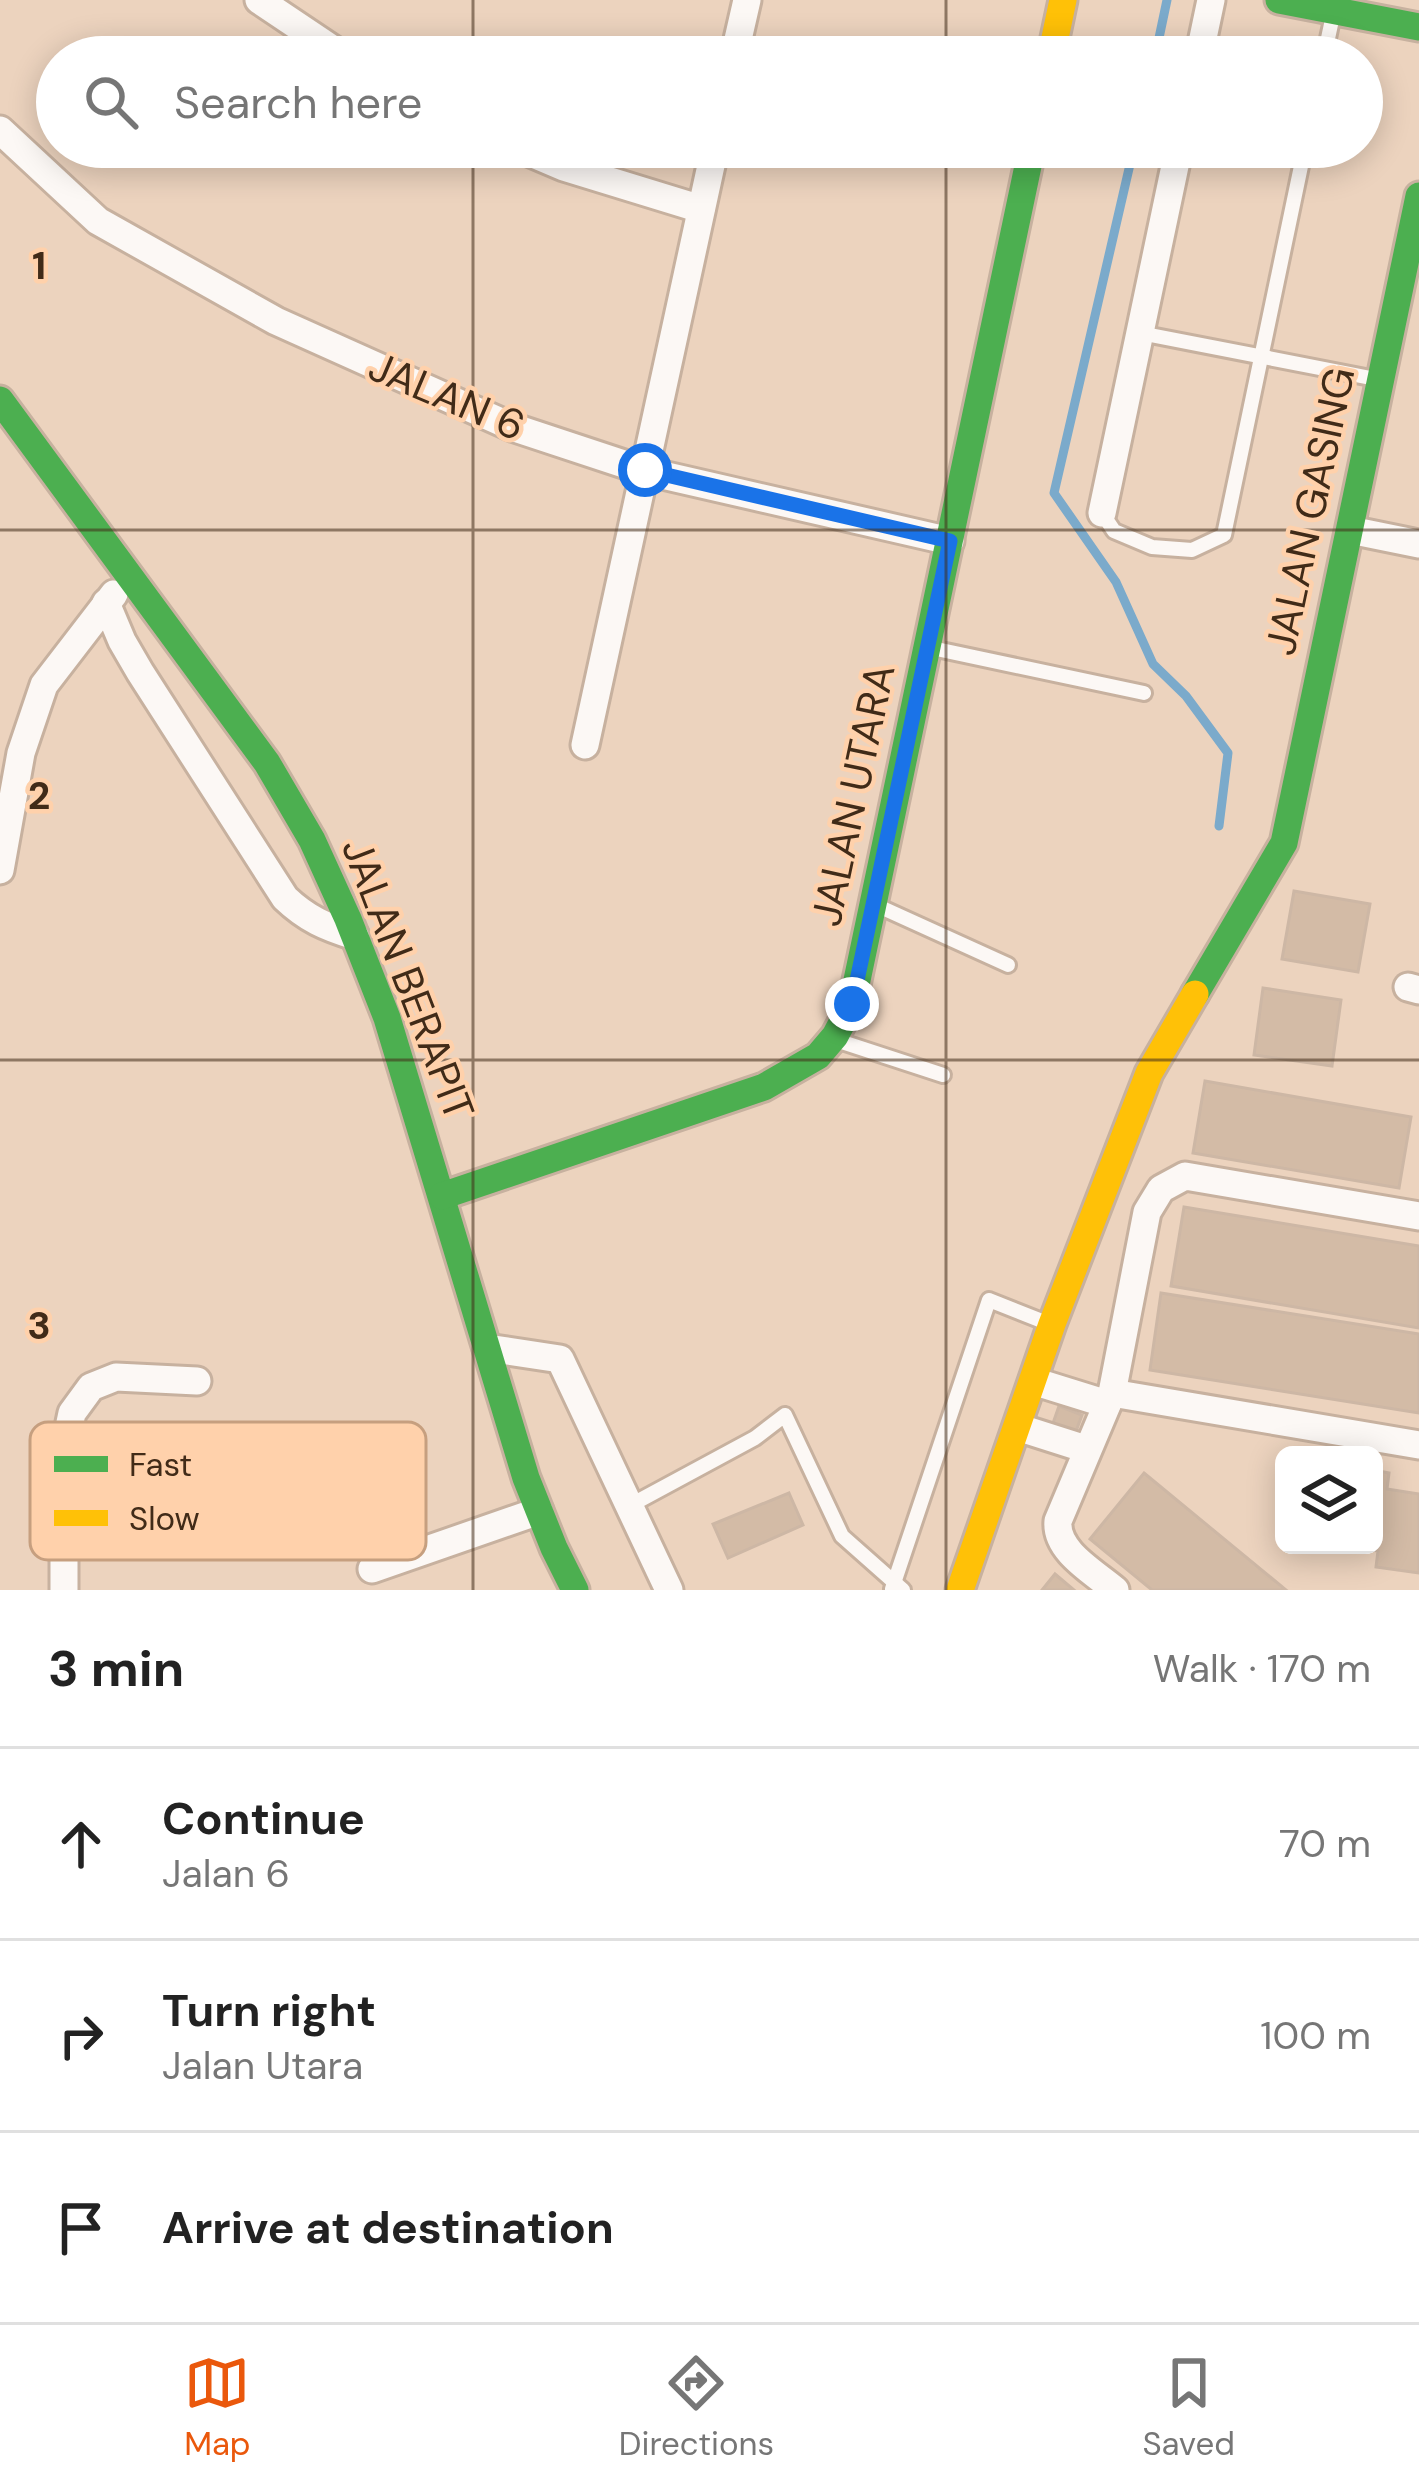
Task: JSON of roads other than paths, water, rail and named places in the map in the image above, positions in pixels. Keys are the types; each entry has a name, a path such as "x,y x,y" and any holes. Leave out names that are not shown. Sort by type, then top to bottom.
{"street":[{"path":"259,0 313,36"},
{"path":"739,36 747,0"},
{"path":"1202,36 1210,0"},
{"path":"1279,0 1335,5 1419,27"},
{"path":"1053,36 1055,2"},
{"name":"JALAN 6","path":"0,130 36,163"},
{"name":"JALAN 6","path":"41,168 98,220 276,321 512,427 645,470 950,541"},
{"path":"570,168 701,209"},
{"path":"585,745 710,168"},
{"name":"JALAN UTARA","path":"836,1040 852,1004 1028,168"},
{"path":"1102,513 1175,168"},
{"name":"JALAN GASING","path":"960,1590 1052,1324 1149,1073 1284,843 1414,240 1419,196"},
{"name":"JALAN BERAPIT","path":"0,400 267,763 312,841 387,1018 526,1478 575,1590"},
{"path":"1349,530 1419,544"},
{"path":"0,870 21,753 44,685 128,576"},
{"path":"106,603 140,672 285,898 304,917 355,936"},
{"path":"442,1196 764,1087 807,1066 836,1040"},
{"path":"1115,1590 1065,1547 1057,1534 1058,1521 1110,1398 1147,1212 1161,1189 1186,1176 1419,1216"},
{"path":"487,1348 560,1360 669,1590"},
{"path":"70,1422 91,1387 116,1378 197,1381"},
{"path":"1033,1381 1110,1398 1419,1445"},
{"path":"1017,1427 1086,1449"},
{"path":"426,1550 539,1511"},
{"path":"372,1569 398,1560"}],"lane":[{"path":"1328,36 1335,5"},
{"path":"1102,513 1114,531 1152,547 1192,550 1224,536 1301,168"},
{"path":"1140,333 1381,380"},
{"path":"927,647 1144,693"},
{"path":"873,904 1008,965"},
{"path":"836,1040 943,1075"},
{"path":"629,1506 755,1438 785,1414 842,1536 896,1587 989,1300 1052,1324"}],"waterway":[{"path":"1159,36 1167,0"},
{"path":"1129,168 1054,493 1116,582 1153,664 1186,696 1228,753 1219,826"}]}
